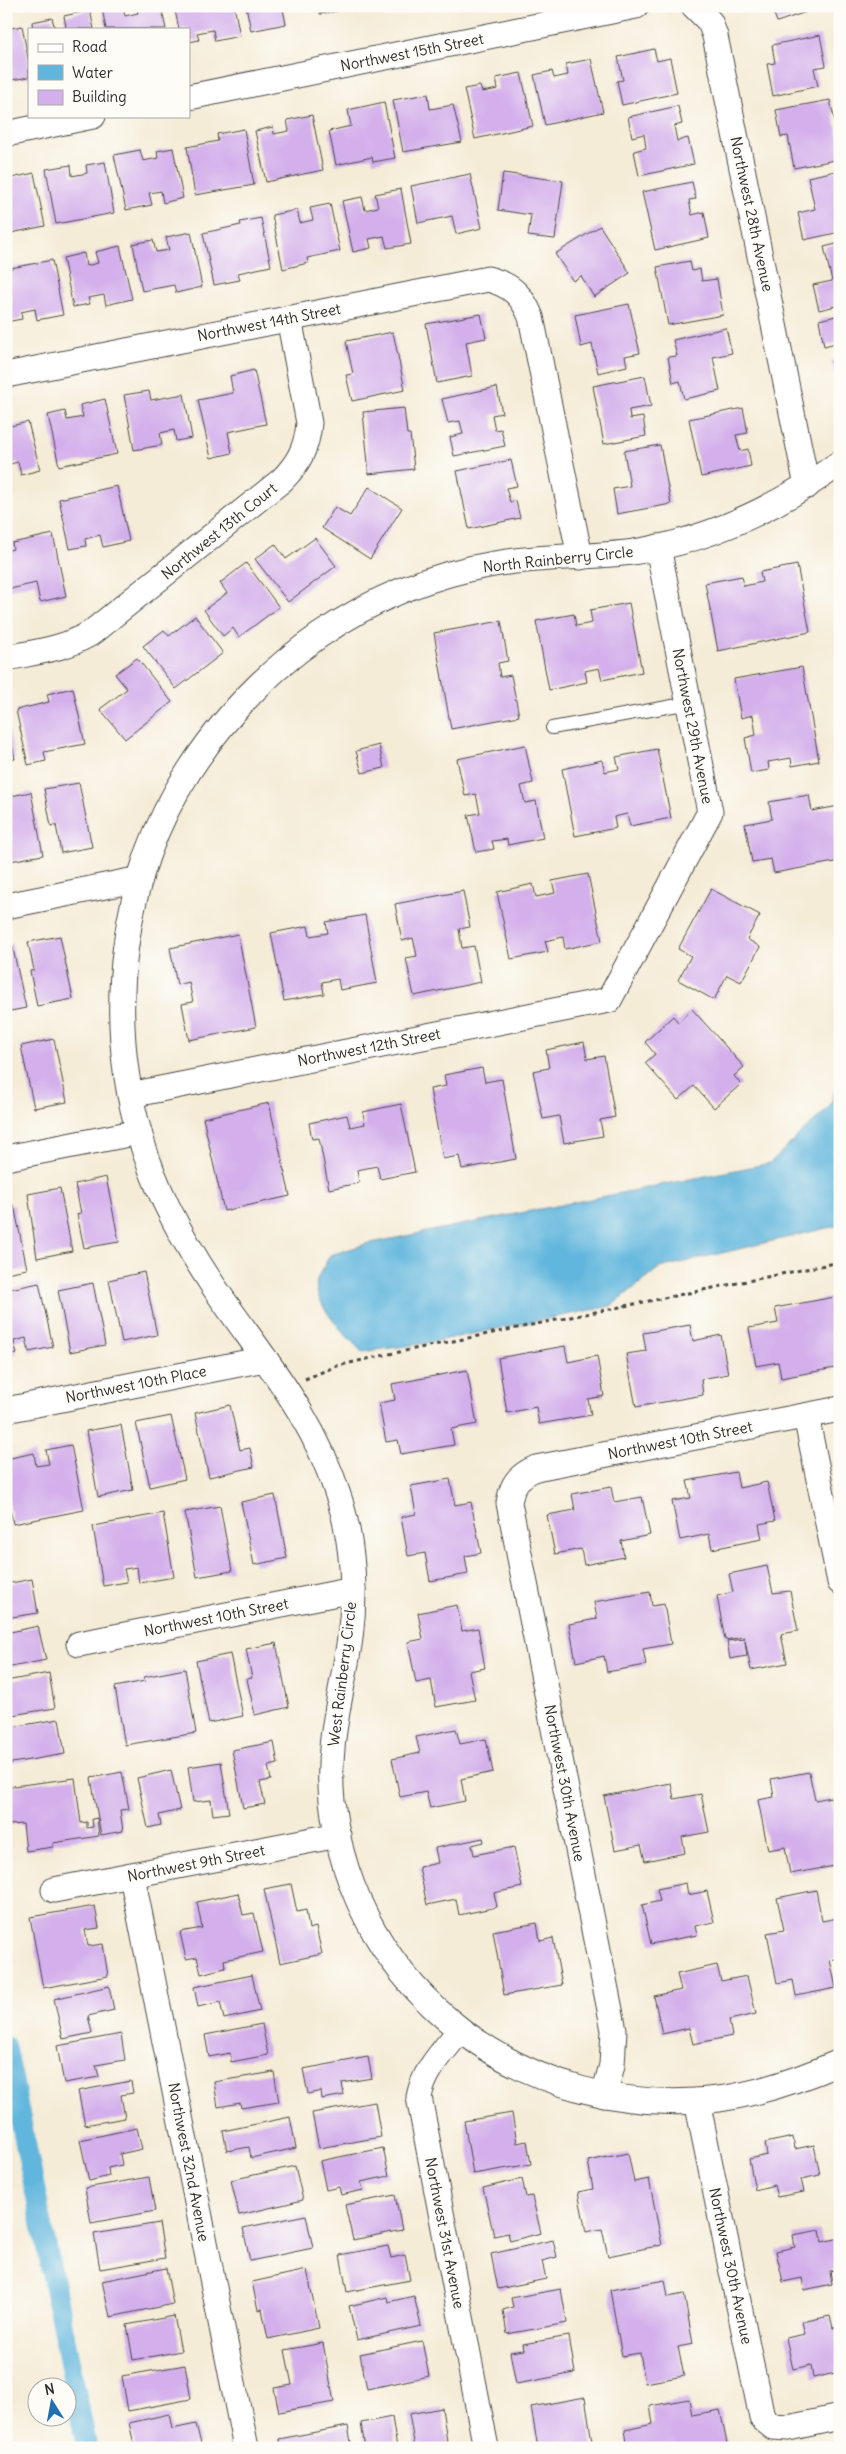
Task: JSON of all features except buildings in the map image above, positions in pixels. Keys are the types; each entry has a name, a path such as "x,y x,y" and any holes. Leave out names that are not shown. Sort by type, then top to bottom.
{"street":[{"name":"Northwest 15th Street","path":"190,97 636,6"},
{"name":"Northwest 28th Avenue","path":"697,8 710,22 715,36 807,486"},
{"path":"6,134 82,118"},
{"name":"Northwest 14th Street","path":"6,375 488,279 503,283 516,291 525,302 531,317 580,557"},
{"name":"Northwest 13th Court","path":"6,658 61,647 77,642 91,633 282,480 294,468 308,440 309,423 288,318"},
{"name":"North Rainberry Circle","path":"265,1359 210,1281 166,1204 138,1132 130,1095 121,1018 123,965 131,913 140,879 160,824 185,777 214,734 248,694 287,658 315,637 360,610 400,592 458,572 510,562 580,557 658,548 706,534 739,522 771,507 807,486 840,462"},
{"name":"Northwest 29th Avenue","path":"609,1000 710,812 658,548"},
{"path":"6,906 140,879"},
{"name":"Northwest 12th Street","path":"130,1095 609,1000"},
{"path":"6,1158 138,1132"},
{"name":"West Rainberry Circle","path":"265,1359 285,1386 310,1426 330,1468 343,1512 351,1558 353,1590 350,1636 333,1726 331,1771 338,1836 351,1880 369,1922 411,1985 460,2030 510,2063 537,2076 572,2088 604,2095 667,2102 752,2093 798,2080 840,2062"},
{"name":"Northwest 10th Place","path":"6,1410 265,1359"},
{"name":"Northwest 10th Street","path":"521,1475 536,1468 840,1409"},
{"path":"806,1416 840,1582"},
{"name":"Northwest 30th Avenue","path":"521,1475 512,1487 509,1503 614,2030 612,2065 604,2095"},
{"name":"Northwest 10th Street","path":"79,1644 353,1590"},
{"name":"Northwest 9th Street","path":"54,1890 338,1836"},
{"name":"Northwest 32nd Avenue","path":"132,1876 246,2448"},
{"name":"Northwest 31st Avenue","path":"460,2030 429,2069 422,2082 419,2097 486,2448"},
{"name":"Northwest 30th Avenue","path":"697,2100 762,2418 773,2427 788,2428 840,2417"}],"lane":[{"path":"552,728 689,704"}],"path":[{"path":"285,1386 337,1366 372,1358 840,1262"}],"water":[{"path":"840,1075 840,1225 659,1268 611,1306 427,1343 362,1352 332,1319 320,1299 317,1280 330,1255 366,1244 770,1163 830,1106"}],"waterway":[{"path":"6,2047 87,2448"}]}
